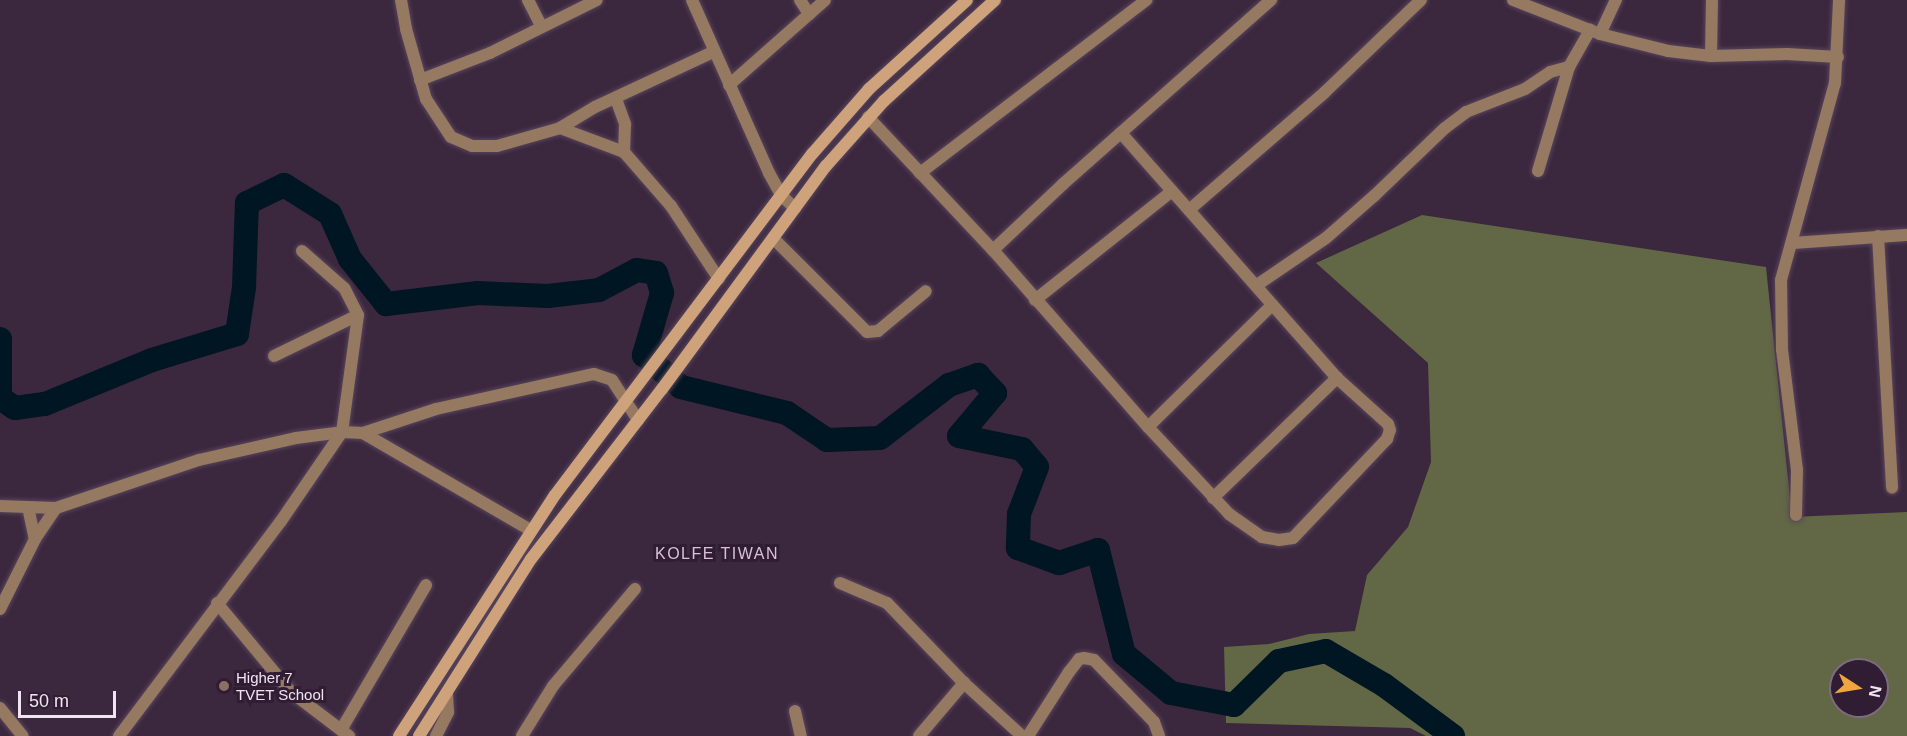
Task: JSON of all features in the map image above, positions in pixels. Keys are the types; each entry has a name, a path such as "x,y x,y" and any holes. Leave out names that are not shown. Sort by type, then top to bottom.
{"main road":[{"path":"399,736 530,530 782,196 854,105 967,0"},
{"path":"419,736 531,559 662,389 795,208 868,117 995,0"}],"street":[{"path":"401,0 406,29 426,99 450,137 463,143 497,146 560,128 716,51"},
{"path":"528,0 542,27"},
{"path":"420,80 490,53 597,0"},
{"path":"692,0 716,51 729,86 782,196 795,208"},
{"path":"800,0 809,14"},
{"path":"729,86 825,0"},
{"path":"920,173 1146,0"},
{"path":"993,250 1271,0"},
{"path":"1189,210 1324,92 1421,0"},
{"path":"1513,0 1595,32 1668,51 1712,56 1788,54 1838,57"},
{"path":"1538,171 1569,67 1616,0"},
{"path":"1712,0 1712,56"},
{"path":"1796,515 1797,470 1782,350 1781,280 1826,122 1838,57 1839,0"},
{"path":"1257,285 1326,238 1382,189 1445,128 1466,112 1525,89 1550,72 1569,67"},
{"path":"616,99 625,124 624,152"},
{"path":"868,117 993,250 1213,498 1255,534 1279,540 1293,538 1389,435 1388,424 1337,378 1121,133"},
{"path":"560,128 624,152 671,207 718,279"},
{"path":"1035,300 1172,191"},
{"path":"1792,243 1907,235"},
{"path":"1878,236 1892,488"},
{"path":"773,237 867,332 875,333 882,329 926,291"},
{"path":"119,736 311,480 342,432 358,315 344,288 302,251"},
{"path":"1148,427 1272,305"},
{"path":"274,356 358,315"},
{"path":"0,506 56,508 199,460 297,438 342,432 363,433 436,409 594,374 612,380 638,420"},
{"path":"1213,498 1337,378"},
{"path":"363,433 530,530"},
{"path":"28,507 35,539"},
{"path":"0,609 35,539 56,508"},
{"path":"840,583 887,603 964,683 1022,736"},
{"path":"217,603 291,692 345,733 426,585"},
{"path":"522,736 553,686 635,589"},
{"path":"1028,736 1069,672 1079,659 1084,658 1094,660 1154,722 1160,736"},
{"path":"919,736 964,683"},
{"path":"436,736 448,711 447,693"},
{"path":"0,708 23,736"},
{"path":"795,711 801,736"}],"green space":[{"path":"1422,215 1766,267 1792,517 1907,512 1907,736 1426,736 1410,728 1226,723 1224,647 1269,644 1309,634 1355,631 1367,575 1408,527 1431,462 1428,363 1316,263"}],"waterway":[{"path":"0,339 0,398 15,408 45,404 152,360 237,334 244,287 247,203 284,185 330,214 350,259 386,304 478,293 548,296 599,290 637,270 656,273 662,293 644,355 681,387 787,413 827,440 880,438 949,385 978,375 995,393 959,436 1022,449 1037,467 1019,514 1018,548 1059,563 1098,550 1124,654 1171,693 1234,705 1279,661 1326,651 1384,685 1453,736"}],"place":[{"name":"Higher 7 TVET School","path":"224,686"}],"district":[{"name":"KOLFE TIWAN","path":"717,554"}]}
